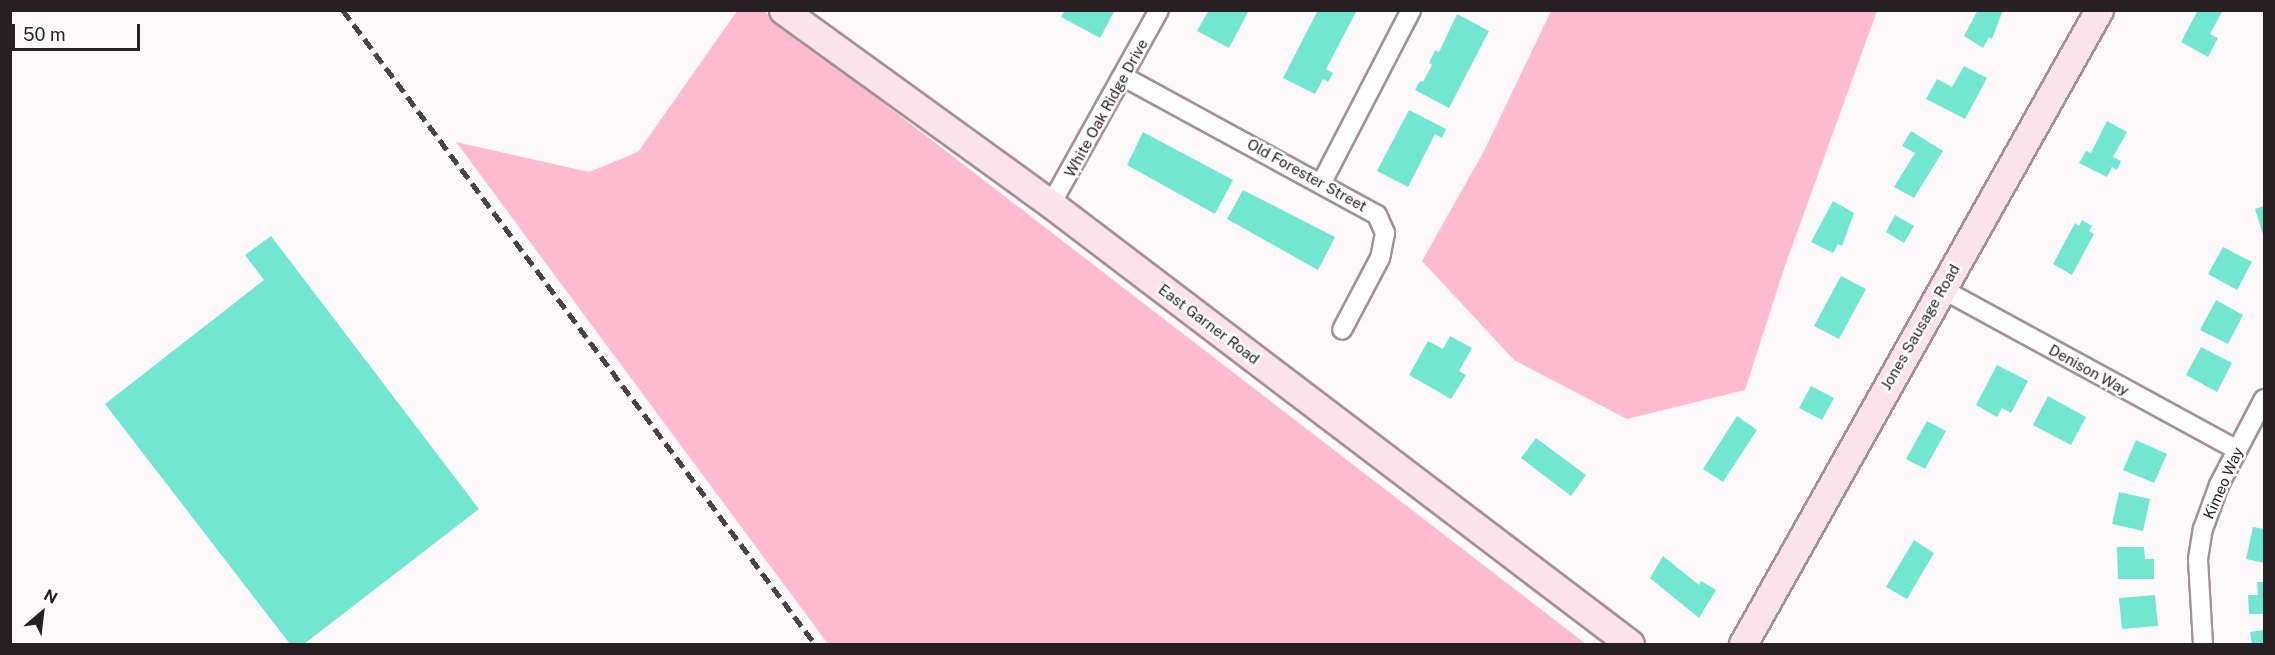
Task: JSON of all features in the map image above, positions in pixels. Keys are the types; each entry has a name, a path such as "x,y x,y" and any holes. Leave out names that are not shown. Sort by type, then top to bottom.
{"main road":[{"name":"East Garner Road","path":"783,10 1051,204 1630,645"},
{"name":"Jones Sausage Road","path":"1743,645 2099,10"}],"street":[{"name":"White Oak Ridge Drive","path":"1051,204 1124,77 1159,10"},
{"path":"1322,182 1411,10"},
{"name":"Old Forester Street","path":"1124,77 1367,206 1384,224 1380,258 1342,330"},
{"name":"Denison Way","path":"1941,289 2237,450"},
{"name":"Kimeo Way","path":"2203,645 2198,559 2203,529 2237,450 2265,399"}],"shaded area":[{"path":"737,11 764,11 1586,644 828,644 456,142 589,172 638,152"},
{"path":"1551,11 1877,11 1786,263 1745,390 1627,419 1514,360 1422,261 1484,151"}],"building":[{"path":"1065,10 1115,10 1100,38 1061,17"},
{"path":"1209,10 1249,10 1229,48 1197,31"},
{"path":"1318,10 1357,10 1326,69 1333,73 1328,82 1323,79 1315,94 1283,78"},
{"path":"1978,10 2003,10 1992,39 1989,37 1983,48 1964,36"},
{"path":"2198,10 2223,10 2210,34 2218,38 2208,57 2181,42"},
{"path":"1457,14 1489,31 1449,108 1415,90 1420,81 1423,82 1432,65 1429,63 1435,50 1439,52"},
{"path":"1964,66 1987,78 1965,119 1926,99 1937,79 1952,87"},
{"path":"1409,110 1446,129 1442,138 1435,134 1408,187 1377,171"},
{"path":"2107,121 2127,132 2113,157 2121,161 2117,170 2112,167 2107,177 2079,163 2086,151 2091,153"},
{"path":"1911,131 1943,151 1914,198 1894,187 1915,153 1902,146"},
{"path":"1143,132 1233,180 1215,214 1127,165"},
{"path":"1243,190 1335,237 1318,270 1227,219"},
{"path":"1833,201 1854,213 1842,246 1838,244 1833,253 1811,242"},
{"path":"2264,206 2264,238 2255,209"},
{"path":"1895,215 1914,226 1904,243 1886,232"},
{"path":"2082,220 2092,226 2089,231 2094,234 2072,275 2053,264 2075,223 2079,226"},
{"path":"271,236 479,509 304,644 290,644 105,404 264,280 245,255"},
{"path":"2223,247 2252,262 2237,290 2208,274"},
{"path":"1841,276 1866,289 1839,339 1814,326"},
{"path":"2216,300 2243,315 2228,344 2200,330"},
{"path":"1450,336 1472,348 1459,371 1466,375 1451,399 1409,375 1428,341 1443,349"},
{"path":"2201,347 2232,363 2217,392 2186,375"},
{"path":"1997,365 2028,381 2011,413 2002,408 1997,417 1976,405"},
{"path":"1811,386 1834,398 1822,420 1799,408"},
{"path":"2048,396 2086,417 2071,445 2033,425"},
{"path":"1737,416 1757,430 1723,482 1703,469"},
{"path":"1927,421 1946,431 1925,469 1906,459"},
{"path":"1536,438 1586,475 1571,496 1521,458"},
{"path":"2136,440 2167,454 2154,483 2123,470"},
{"path":"2119,492 2150,499 2143,531 2112,524"},
{"path":"2253,527 2264,529 2264,563 2246,559"},
{"path":"1914,540 1934,553 1907,599 1886,587"},
{"path":"2117,547 2144,547 2145,559 2154,559 2154,579 2118,579"},
{"path":"1663,556 1699,585 1701,581 1716,590 1699,618 1650,578"},
{"path":"2257,582 2264,582 2264,614 2249,614 2248,595 2258,595"},
{"path":"2155,595 2158,626 2122,629 2119,598"},
{"path":"2264,630 2264,644 2252,644 2250,632"}],"railway":[{"path":"343,10 815,644"}]}
